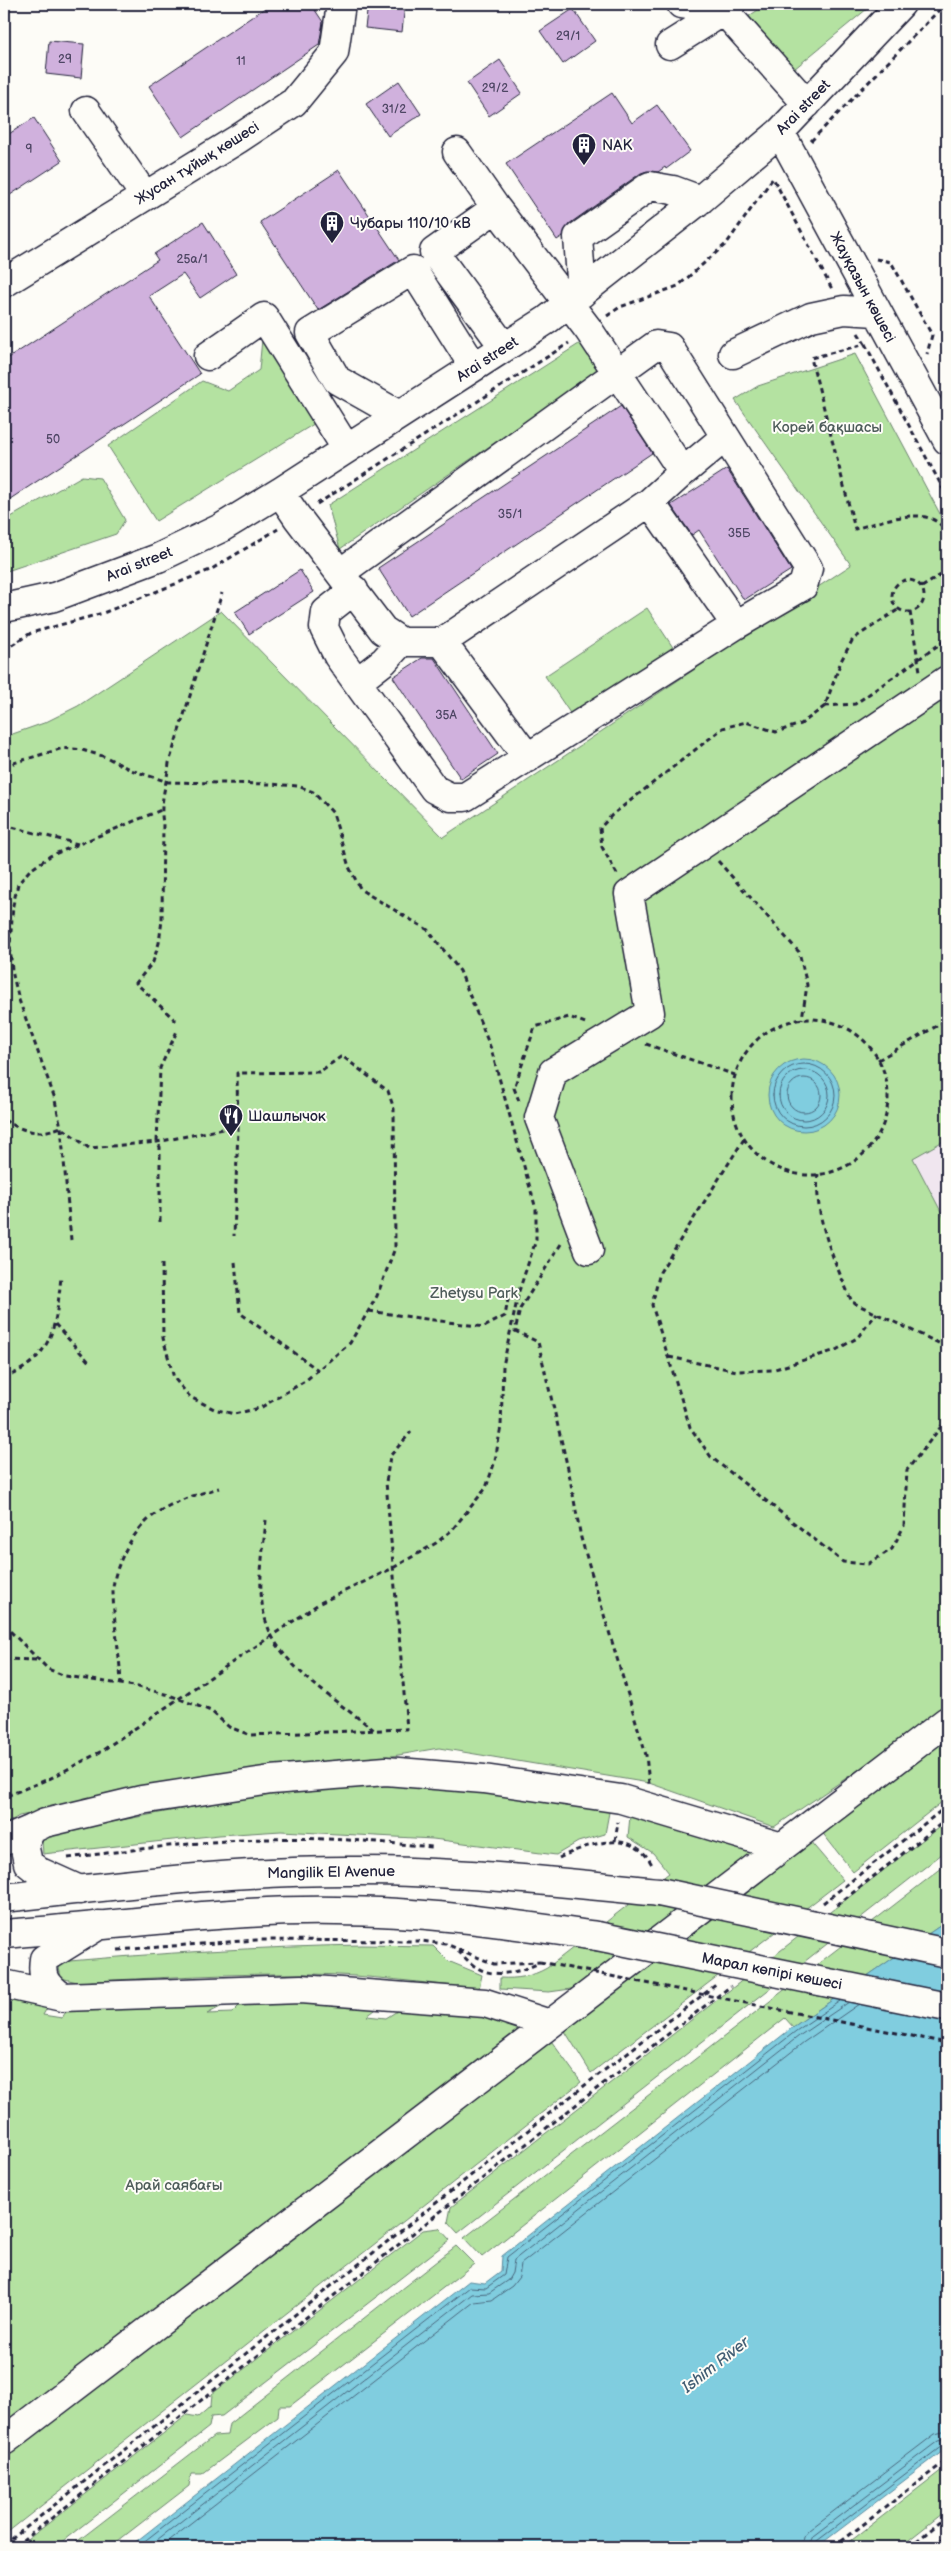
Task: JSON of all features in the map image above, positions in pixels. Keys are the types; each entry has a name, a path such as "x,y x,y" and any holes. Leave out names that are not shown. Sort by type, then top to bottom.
{"street":[{"name":"Жусан тұйық көшесі","path":"4,283 294,102 334,53 341,4"},
{"path":"681,4 730,8 807,104"},
{"name":"Arai street","path":"4,608 54,597 158,558 221,528 504,347 575,298 700,200 780,132 901,4"},
{"path":"670,45 730,8"},
{"path":"86,111 145,196"},
{"name":"Жауқазын көшесі","path":"780,132 947,440"},
{"path":"456,152 496,208 575,298 588,329 683,472"},
{"path":"575,298 578,237 650,186 673,190 700,200"},
{"path":"496,208 434,252 504,347"},
{"path":"399,415 337,380 310,333 413,270 474,367"},
{"path":"733,354 811,317 844,310 876,312"},
{"path":"208,356 264,317 346,448"},
{"path":"656,345 668,346 724,438 808,568 802,586 736,625 465,797 450,797 434,789 338,656 324,628 326,612 347,581 618,372 656,345"},
{"path":"280,492 297,518 383,630 401,642 442,642 650,502 724,438"},
{"path":"650,502 736,625"},
{"path":"357,682 384,661 401,642"},
{"path":"442,642 528,758"},
{"path":"589,1250 539,1118 553,1072 650,1013 629,894 947,680"},
{"path":"4,2442 947,1721"},
{"path":"4,1841 45,1823 141,1800 271,1780 386,1771 484,1779 621,1799 782,1847"},
{"path":"32,1829 24,1844 28,1863 38,1871 80,1890"},
{"name":"Mangilik El Avenue","path":"4,1898 182,1878 356,1870 657,1881"},
{"path":"657,1881 947,1952"},
{"name":"Марал көпірі көшесі","path":"99,1925 235,1914 336,1910 422,1913 597,1936 947,2007"},
{"path":"62,1997 47,1986 42,1973 44,1959 99,1925"},
{"path":"4,1934 99,1925"},
{"path":"4,1984 62,1997 301,1989 485,2003 550,2024"}],"path":[{"path":"807,148 814,136 944,4"},
{"path":"565,345 620,307 678,286 727,243 773,178 947,496"},
{"path":"875,258 892,262 932,335 926,357"},
{"path":"865,344 811,358 855,528 896,518 926,516 942,524 947,533"},
{"path":"922,587 947,571"},
{"path":"909,580 922,587 924,592 923,603 915,611 910,612 899,609 893,601 896,586 909,580"},
{"path":"176,1021 136,983 153,962 162,920 163,823 161,810 168,782 169,763 222,593"},
{"path":"825,706 841,661 853,639 899,609"},
{"path":"910,612 917,661"},
{"path":"4,650 31,633 62,625"},
{"path":"629,894 602,847 600,828 612,815 722,728 746,722 776,732 800,724 825,706 855,704 947,639"},
{"path":"4,766 63,748 106,757 131,770 168,782 298,786 313,792 333,814 350,867 361,890 428,930 460,970 491,1050 536,1209 536,1240 519,1291 503,1366 501,1426 495,1461 486,1488 452,1530 436,1543 393,1568 320,1603 100,1752 51,1778 4,1797"},
{"path":"71,1240 61,1127 54,1096 19,1000 12,971 10,945 13,905 18,884 29,871 50,856 161,810"},
{"path":"4,825 78,844"},
{"path":"703,844 799,952 807,985 802,1020"},
{"path":"569,1017 735,1075"},
{"path":"802,1020 824,1021 846,1028 864,1042 878,1060 884,1074 887,1097 884,1119 878,1133 859,1157 833,1172 802,1175 774,1166 761,1157 744,1139 732,1105 735,1075 741,1061 760,1037 786,1022 802,1020"},
{"path":"878,1060 947,1020"},
{"path":"160,1222 160,1147 157,1142 160,1068 178,1029"},
{"path":"162,1264 163,1338 174,1378 190,1397 214,1409 234,1414 260,1408 305,1381 350,1343 378,1296 395,1248 394,1109 388,1091 342,1056 319,1072 237,1073 238,1126 234,1236"},
{"path":"4,1120 20,1129 46,1133 61,1127"},
{"path":"61,1127 89,1148 157,1142 238,1126"},
{"path":"744,1139 660,1272 652,1305 690,1427 711,1457 842,1562 868,1564 892,1549 904,1526 908,1470 947,1419"},
{"path":"818,1174 817,1187 826,1242 852,1302 947,1347"},
{"path":"235,1262 240,1313 318,1370"},
{"path":"4,1378 35,1359 52,1337 61,1277"},
{"path":"369,1311 484,1327 505,1316 510,1289"},
{"path":"668,1357 737,1371 772,1370 836,1350 857,1338 877,1313"},
{"path":"55,1323 90,1363"},
{"path":"515,1331 538,1342 569,1473 581,1538 646,1755 649,1785"},
{"path":"4,1625 48,1669 66,1676 162,1692 211,1711 229,1727 250,1735 407,1729 386,1482 390,1456 411,1432"},
{"path":"121,1685 113,1588 116,1570 131,1540 144,1522 158,1511 177,1501 218,1488"},
{"path":"266,1520 261,1583 264,1613 268,1628 295,1668 374,1730"},
{"path":"4,1659 39,1660"},
{"path":"821,1904 947,1806"},
{"path":"836,1906 947,1819"},
{"path":"553,1862 596,1843 615,1842 632,1844 646,1854 657,1881"},
{"path":"108,1950 256,1940 421,1941 446,1944 494,1964 540,1962 947,2043"},
{"path":"456,1949 476,1967 490,1973 522,1972 540,1962"},
{"path":"4,2545 589,2082 720,1982"},
{"path":"15,2547 582,2100 733,1985"},
{"path":"834,2547 947,2460"},
{"path":"909,2547 947,2517"},
{"path":"932,2547 947,2536"}],"shaded area":[{"path":"947,1139 947,1223 913,1158"}],"green space":[{"path":"767,4 873,4 794,69 749,16"},
{"path":"263,329 317,422 156,521 108,446 202,381 228,391 259,370"},
{"path":"582,342 602,369 340,549 328,505"},
{"name":"Zhetysu Park","path":"855,354 947,527 947,1139 913,1158 947,1223 947,1706 904,1739 774,1827 649,1783 439,1748 369,1760 252,1771 19,1816 4,1825 4,737 44,723 78,706 221,611 443,837 851,565 735,400 758,386"},
{"path":"82,476 100,478 125,520 116,534 4,572 4,521"},
{"path":"647,608 678,655 576,722 545,676"},
{"path":"947,1734 947,1798 853,1872 821,1831"},
{"path":"346,1786 448,1786 610,1807 605,1834 578,1842 556,1855 433,1839 281,1831 219,1835 43,1854 42,1841 52,1833 272,1792"},
{"path":"630,1816 750,1846 754,1851 753,1858 578,1988 549,1992 500,1989 500,1978 524,1977 547,1968 669,1873 653,1853 628,1837"},
{"path":"947,1821 947,1850 458,2233 448,2222 451,2207"},
{"path":"809,1840 843,1880 591,2073 563,2028"},
{"path":"947,1864 947,1921 793,2027 785,2018 482,2257 464,2238"},
{"path":"361,1945 433,1946 448,1961 482,1975 479,1989 375,1978 312,1974 165,1977 77,1982 61,1978 58,1962 210,1951"},
{"name":"Арай саябағы","path":"4,1999 47,2008 43,2015 62,2018 69,2007 226,2004 207,2014 232,2013 245,2000 383,2004 367,2016 386,2018 407,2005 517,2020 549,2038 581,2082 4,2535"},
{"path":"439,2228 450,2240 222,2416 211,2417 209,2427 55,2547 18,2547 187,2415 198,2417 211,2406 212,2394 423,2230"},
{"path":"456,2246 474,2264 290,2406 279,2406 278,2417 202,2474 191,2474 189,2486 110,2547 70,2547 214,2436 227,2435 229,2424"},
{"path":"947,2466 947,2510 900,2547 843,2547"}],"water":[{"path":"804,1059 818,1062 830,1069 837,1081 840,1095 837,1109 830,1121 818,1128 804,1131 790,1128 778,1121 771,1109 768,1095 771,1081 778,1069 790,1062"},
{"name":"Ishim River","path":"947,1921 947,2448 817,2547 129,2547 469,2281 485,2283 501,2271 502,2256 793,2027"}],"building":[{"path":"271,4 311,4 323,22 319,45 183,137 149,86"},
{"path":"368,4 405,4 402,32 365,28"},
{"path":"573,9 595,41 563,64 540,31"},
{"path":"49,41 84,44 81,78 46,74"},
{"path":"500,60 522,93 489,116 467,83"},
{"path":"399,81 421,114 388,136 366,104"},
{"name":"NAK","path":"612,93 632,123 657,105 690,151 666,169 665,167 658,172 647,171 641,173 569,224 563,236 557,240 506,164"},
{"path":"34,118 62,161 4,199 4,137"},
{"name":"Чубары 110/10 кВ","path":"339,170 399,260 318,310 260,222"},
{"path":"203,222 236,274 200,298 183,274 149,296 200,374 4,503 4,361 158,260 154,254"},
{"path":"621,406 652,453 409,616 378,568"},
{"path":"727,469 791,570 744,600 699,530 692,535 671,505"},
{"path":"300,570 314,592 249,634 235,612"},
{"path":"422,658 434,658 498,754 461,779 393,677"}],"place":[{"name":"NAK","path":"584,166"},
{"name":"Чубары 110/10 кВ","path":"332,244"},
{"name":"Шашлычок","path":"231,1137"}],"park label":[{"name":"Корей бақшасы","path":"827,427"}]}
